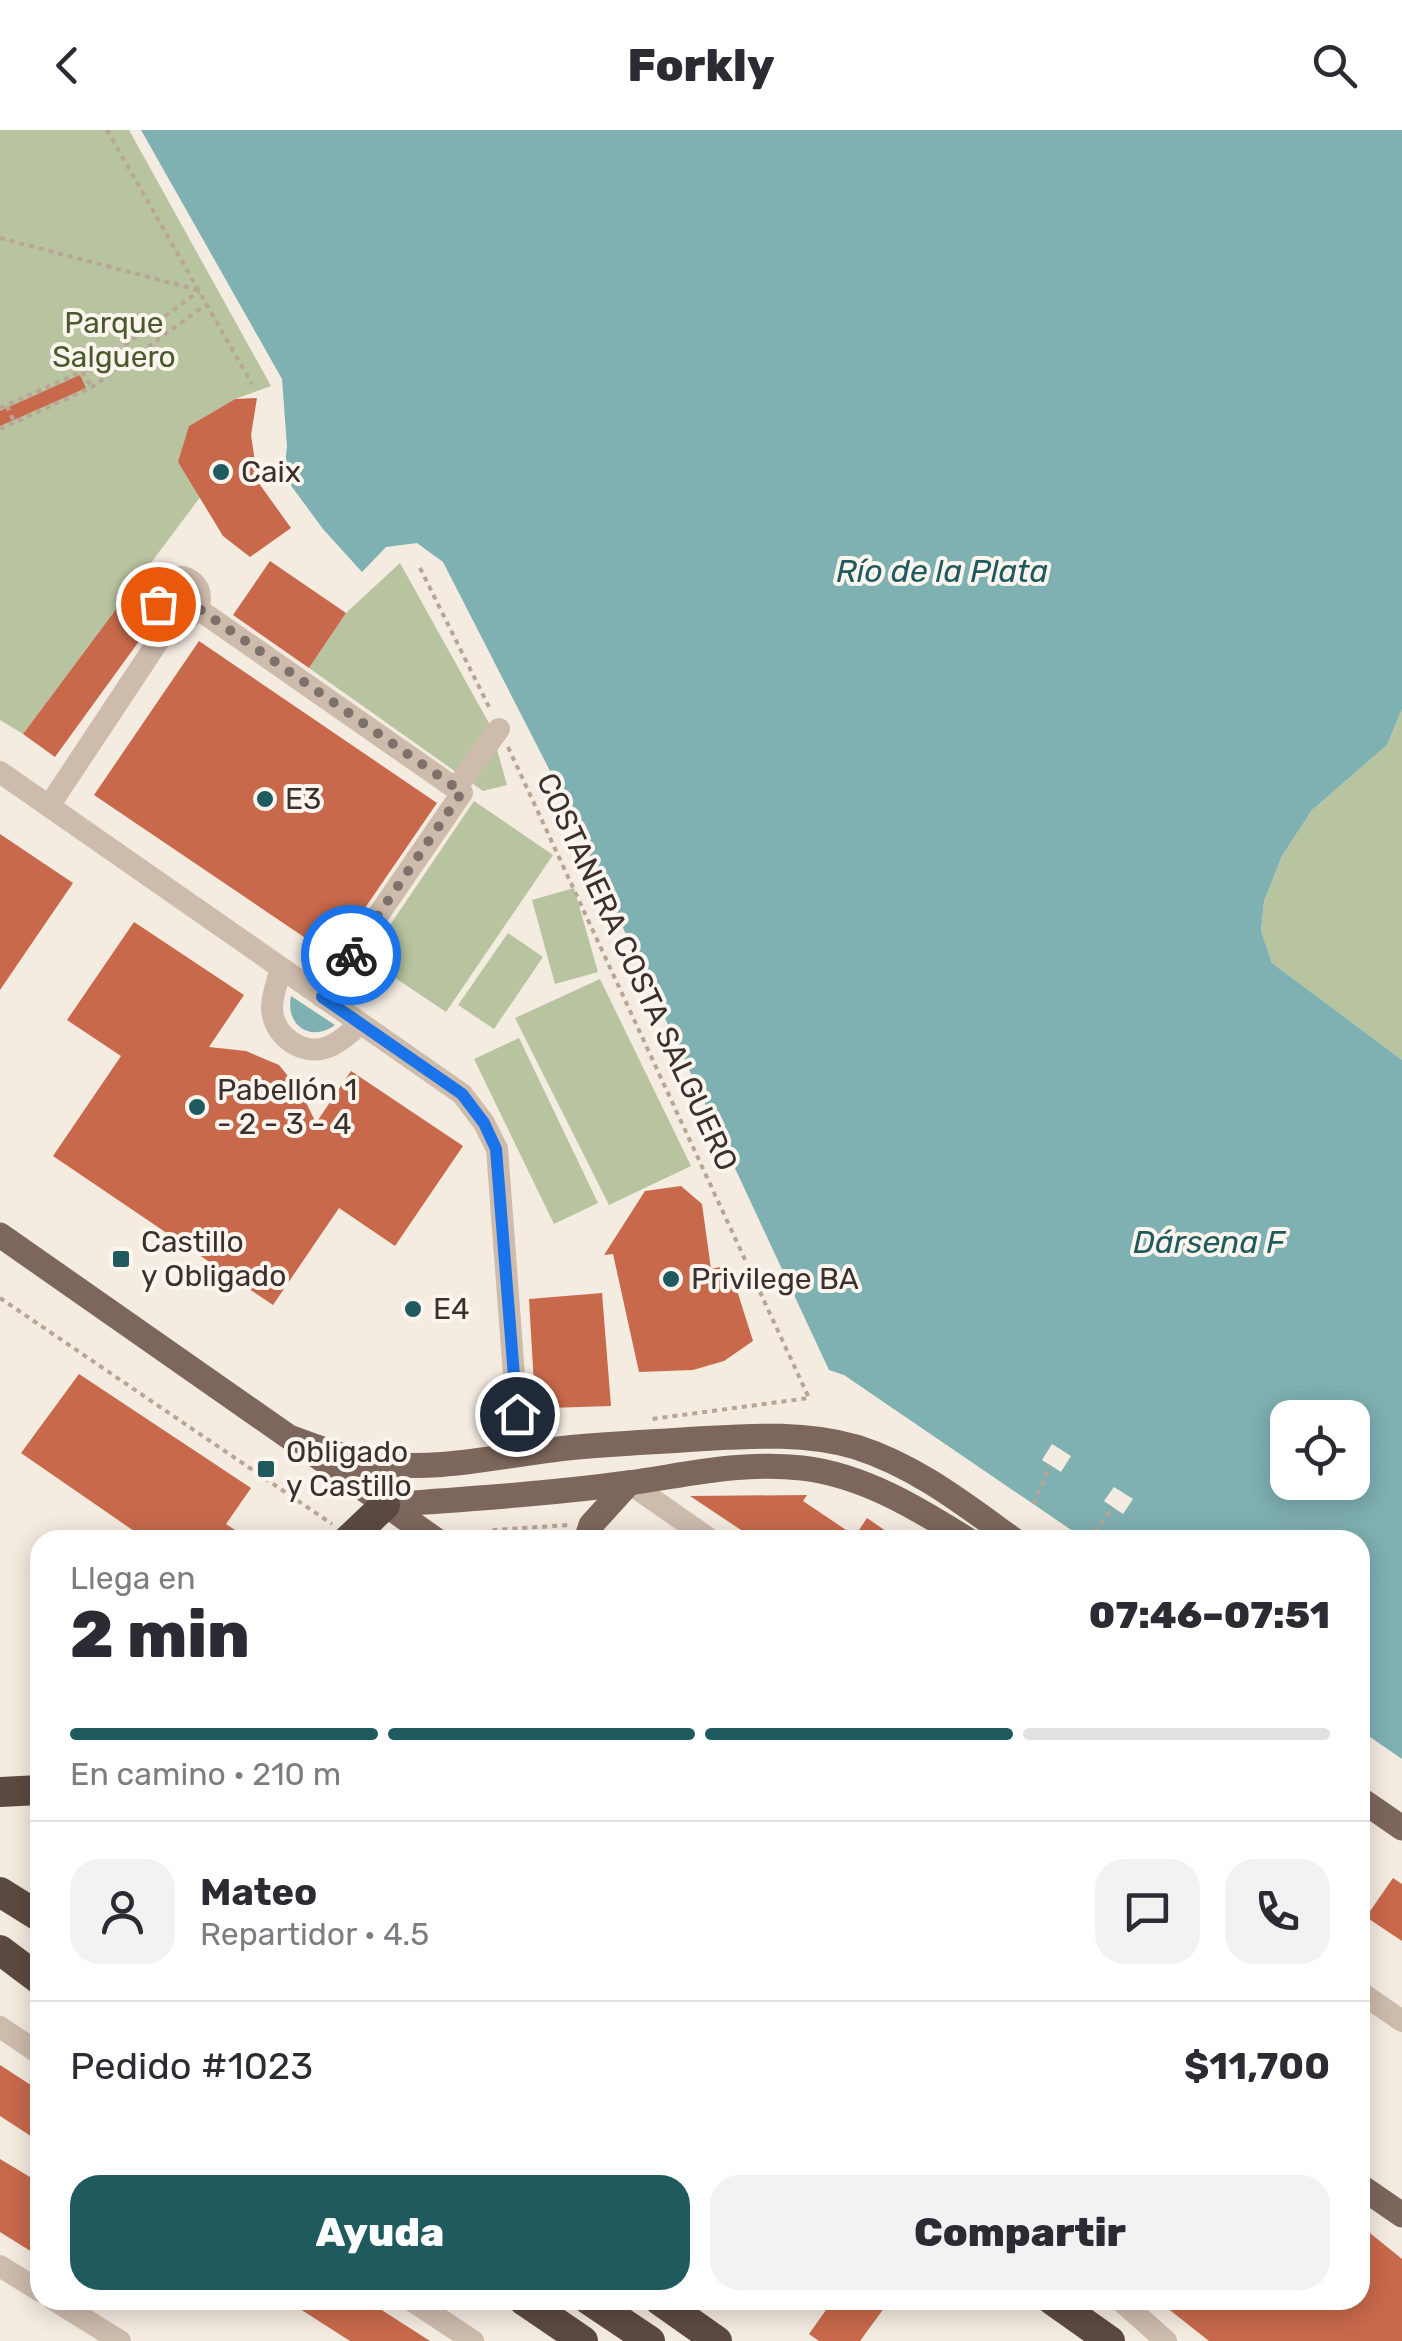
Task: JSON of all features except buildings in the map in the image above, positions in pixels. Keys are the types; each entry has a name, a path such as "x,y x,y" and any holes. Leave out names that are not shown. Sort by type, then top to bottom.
{"highway":[{"path":"359,1530 386,1505"},
{"path":"0,1792 30,1790"},
{"path":"0,1892 30,1911"},
{"path":"0,1948 30,1963"},
{"path":"0,1948 30,1972"},
{"path":"538,2310 583,2341"},
{"path":"604,2310 650,2341"},
{"path":"672,2310 717,2341"},
{"path":"1066,2310 1110,2341"}],"main road":[{"path":"0,1234 422,1530"},
{"path":"289,1437 373,1462 433,1465 566,1448 772,1435 815,1438 891,1460 930,1480 1000,1530"},
{"path":"386,1505 630,1483 712,1469 803,1468 866,1484 952,1530"},
{"path":"584,1530 630,1483"},
{"path":"1370,1806 1402,1828"},
{"path":"1370,2193 1402,2216"}],"street":[{"path":"181,576 194,582 200,595 198,608 187,618 173,618 162,611 157,598 167,580 181,576"},
{"path":"198,608 462,792 322,997"},
{"path":"50,806 173,618"},
{"path":"456,788 500,729"},
{"path":"0,772 462,1094 484,1123 496,1149 520,1455"},
{"path":"281,968 272,1008 278,1028 290,1043 310,1050 330,1047 361,1024"},
{"path":"630,1483 696,1530"},
{"path":"1370,1999 1402,2022"},
{"path":"0,2027 30,2047"},
{"path":"0,2266 30,2285"},
{"path":"70,2310 120,2341"},
{"path":"426,2310 472,2341"},
{"path":"1131,2310 1166,2341"}],"path":[{"path":"107,130 252,384"},
{"path":"0,238 199,290"},
{"path":"0,408 101,363 199,290"},
{"path":"0,429 92,387 207,304"},
{"path":"82,372 92,387"},
{"path":"7,406 14,424"},
{"name":"COSTANERA COSTA SALGUERO","path":"420,568 500,729 809,1398 639,1421"},
{"path":"0,1298 338,1530"},
{"path":"1034,1504 1050,1465"},
{"path":"1096,1530 1113,1508"}],"green space":[{"name":"Parque Salguero","path":"0,130 129,130 271,386 235,399 189,426 201,496 23,734 0,720"},
{"path":"400,563 490,725 507,785 483,791 309,668 346,613"},
{"path":"1402,709 1402,1060 1272,963 1261,931 1264,901 1282,856 1312,810 1387,745"},
{"path":"474,801 553,855 446,1012 367,959"},
{"path":"574,888 598,972 555,984 532,900"},
{"path":"508,933 543,957 494,1029 458,1005"},
{"path":"600,979 691,1166 609,1205 515,1018"},
{"path":"519,1038 598,1203 554,1224 474,1059"}],"water":[{"name":"Río de la Plata","path":"141,130 1402,130 1402,709 1387,745 1312,810 1282,856 1264,901 1261,931 1272,963 1402,1060 1402,1759 1370,1737 1370,1530 1071,1530 844,1375 829,1370 549,769 443,562 417,543 386,547 362,572 323,529 284,476 287,446 282,379"},
{"path":"291,996 335,1025 317,1032 301,1028 292,1015"}],"pier":[{"path":"1052,1444 1071,1456 1061,1472 1042,1460"},
{"path":"1114,1487 1133,1499 1123,1514 1104,1501"}],"way so far":[{"path":"158,604 166,616 180,620 198,608 462,792 351,955"}],"place":[{"name":"Caix","path":"221,472"},
{"name":"E3","path":"265,799"},
{"name":"Pabellón 1 - 2 - 3 - 4","path":"197,1107"},
{"name":"Castillo y Obligado","path":"121,1259"},
{"name":"Privilege BA","path":"671,1279"},
{"name":"E4","path":"413,1309"},
{"name":"Obligado y Castillo","path":"266,1469"}],"route":[{"path":"351,955 322,997 462,1094 484,1123 496,1149 517,1414"}],"water label":[{"name":"Dársena F","path":"1209,1242"}]}
